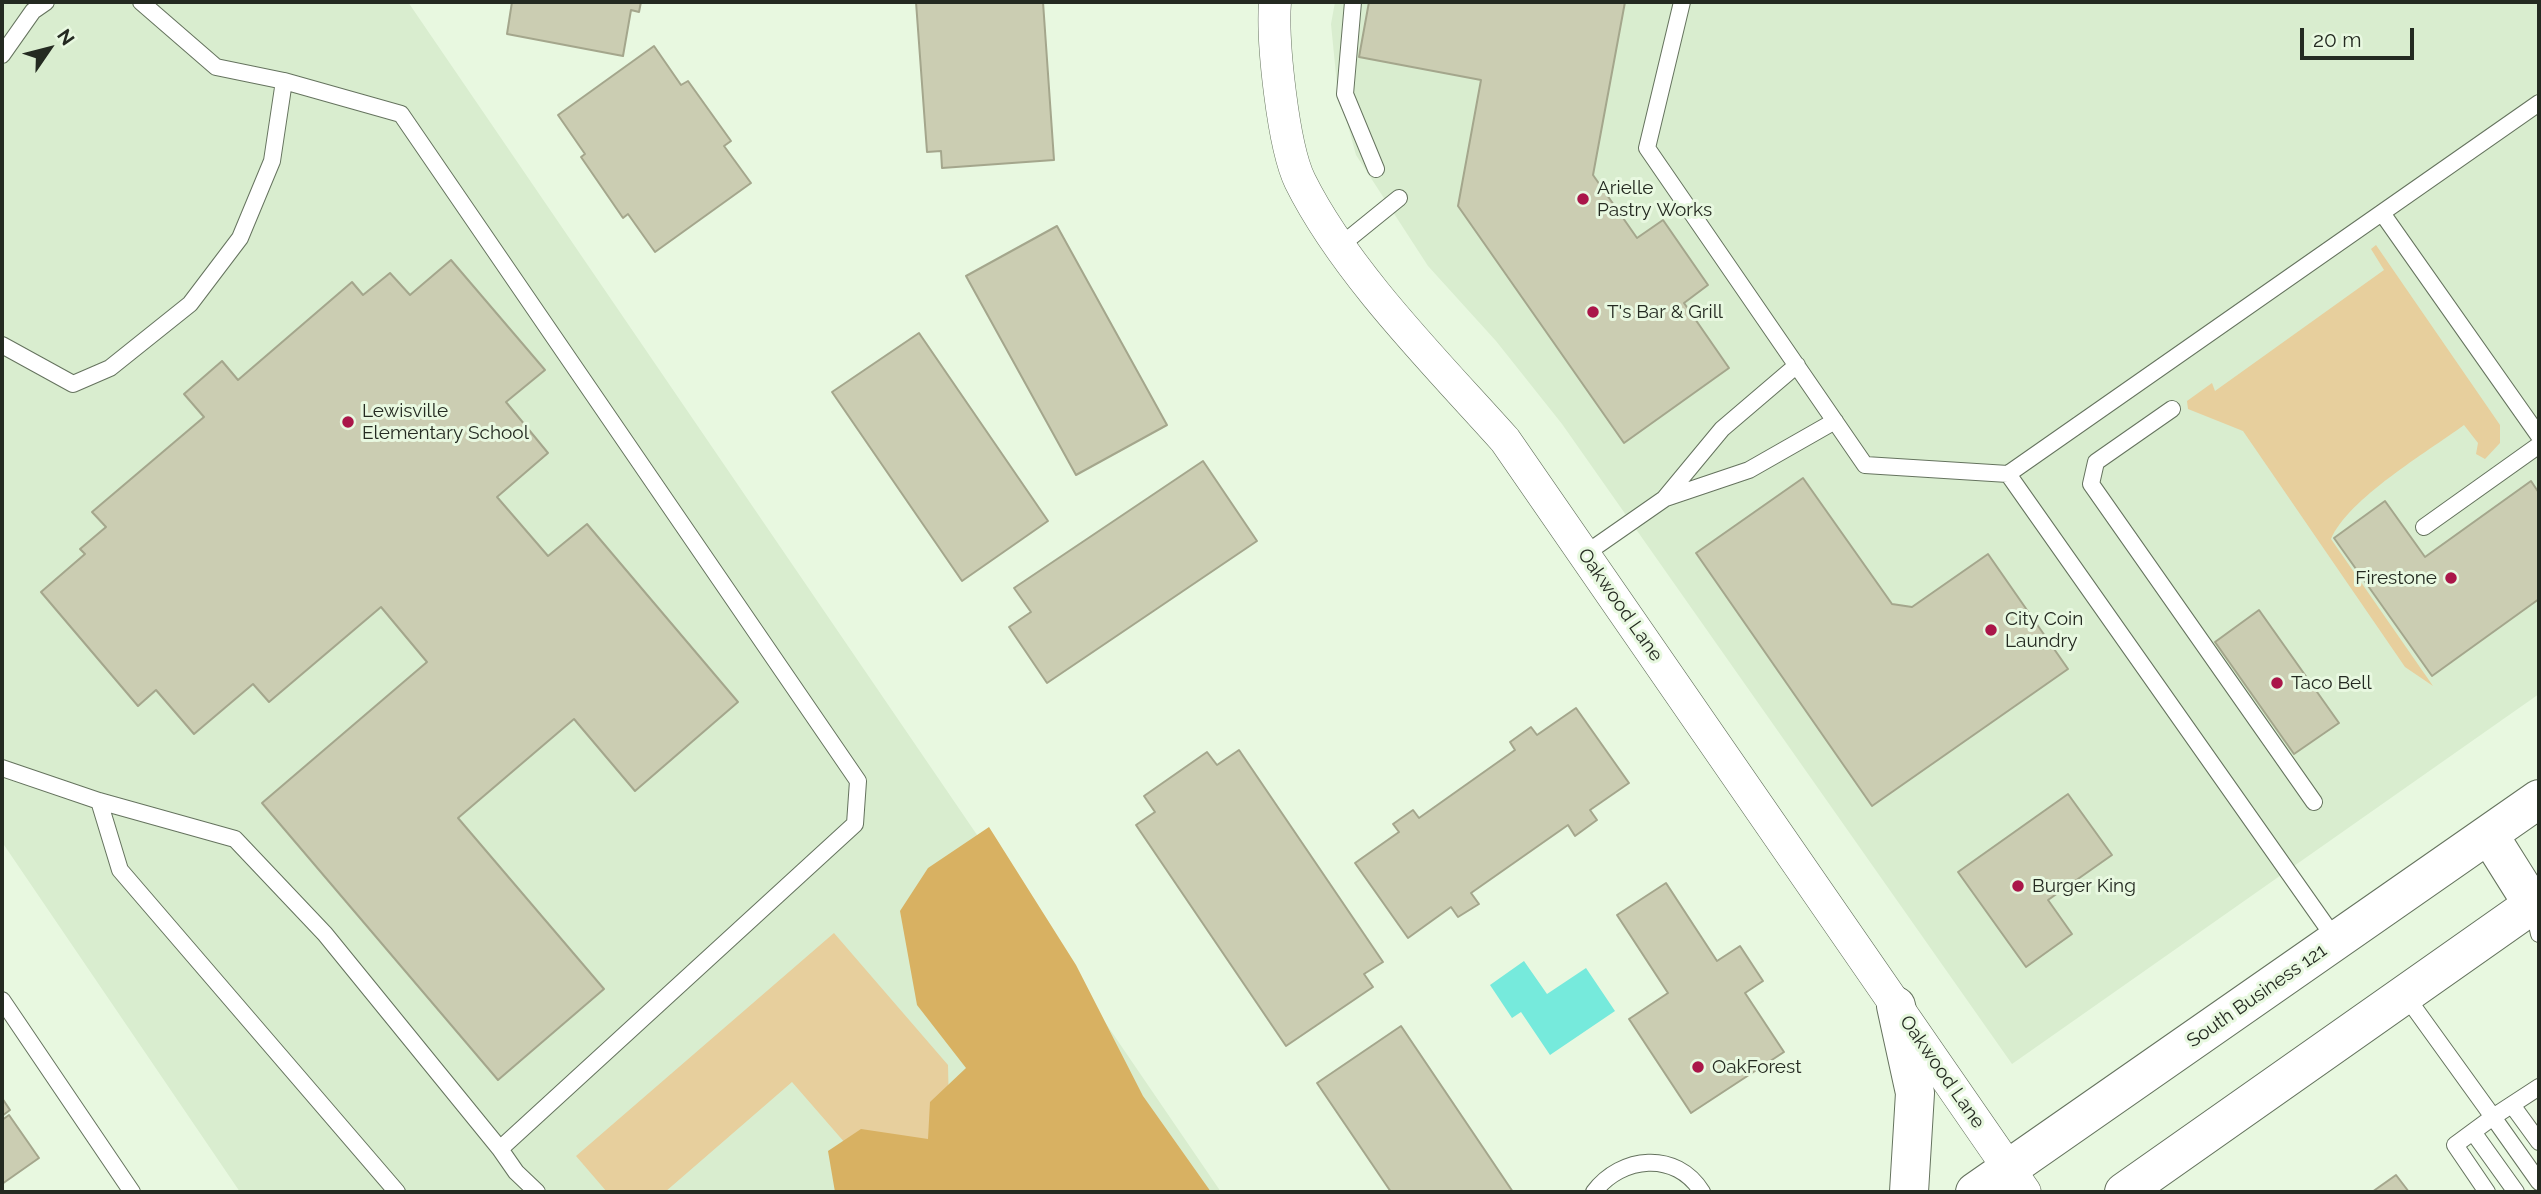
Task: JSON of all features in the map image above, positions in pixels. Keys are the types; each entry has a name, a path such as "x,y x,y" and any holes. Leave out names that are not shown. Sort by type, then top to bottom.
{"main road":[{"name":"South Business 121","path":"1975,1192 2017,1181 2336,940 2539,799"},
{"path":"2124,1192 2405,995 2538,912 2489,835"},
{"path":"1896,1006 1915,1093 1909,1192"}],"street":[{"name":"Oakwood Lane","path":"1275,2 1282,114 1298,179 1341,245 1411,336 1505,440 2017,1181"}],"lane":[{"path":"2,55 33,11 46,2"},
{"path":"141,2 216,67 284,81 401,114 858,781 855,824 500,1149"},
{"path":"1353,2 1345,94 1376,169"},
{"path":"1682,2 1647,148 1865,465 2008,474 2539,103"},
{"path":"2,345 73,384 110,368 190,304 240,237 272,161 284,81"},
{"path":"1341,245 1399,198"},
{"path":"2382,212 2539,436"},
{"path":"1585,554 1664,499 1722,429 1797,365"},
{"path":"2172,409 2096,462 2091,484 2314,802"},
{"path":"1664,499 1749,470 1835,421"},
{"path":"2424,527 2539,445"},
{"path":"2008,474 2336,940"},
{"path":"2,768 99,801 235,839 325,934 516,1172 537,1192"},
{"path":"99,801 120,870 397,1192"},
{"path":"2405,995 2539,1182"},
{"path":"2,1000 132,1192"},
{"path":"2487,1192 2455,1145 2539,1087"},
{"path":"2512,1105 2539,1142"},
{"path":"2473,1132 2516,1192"},
{"path":"1594,1192 1604,1180 1621,1168 1643,1162 1665,1164 1685,1174 1702,1192"}],"shaded area":[{"name":"Lewisville Elementary School","path":"2,2 408,2 1221,1192 240,1192 2,842"},
{"path":"1335,2 2539,2 2539,694 2012,1064 1562,424 1496,341 1428,266 1356,155 1337,85 1331,24"},
{"path":"2376,245 2500,425 2500,443 2485,459 2476,454 2478,443 2464,425 2371,492 2340,523 2331,539 2433,686 2405,667 2243,431 2188,409 2187,401 2212,383 2215,391 2384,270 2371,249"},
{"path":"989,827 1076,965 1143,1096 1211,1192 835,1192 828,1151 861,1129 928,1139 930,1102 966,1068 917,1005 900,911 928,868"},
{"path":"834,933 948,1065 950,1154 859,1159 792,1082 665,1192 607,1192 576,1156"}],"water":[{"path":"1524,961 1547,994 1586,968 1615,1011 1550,1055 1521,1012 1512,1018 1490,985"}],"building":[{"path":"512,2 641,2 639,12 631,10 623,56 507,34"},
{"path":"916,2 1043,2 1054,160 942,168 941,151 927,152"},
{"path":"1369,2 1625,2 1593,175 1637,238 1663,220 1708,285 1684,303 1729,368 1624,443 1458,206 1481,80 1359,57"},
{"path":"654,46 681,85 688,81 731,141 724,146 751,183 655,252 628,214 623,218 581,157 585,154 558,115"},
{"path":"1057,226 1167,425 1076,475 966,276"},
{"path":"451,260 545,370 506,402 548,453 497,497 548,556 587,524 738,702 635,791 574,719 458,818 604,989 498,1080 262,803 427,662 381,607 269,702 253,684 194,734 156,690 138,706 41,592 85,554 80,549 106,527 92,512 204,417 184,394 222,361 238,380 352,282 363,295 390,273 410,295"},
{"path":"919,333 1048,521 962,581 832,392"},
{"path":"1203,461 1257,541 1047,683 1009,627 1031,612 1014,588"},
{"path":"1803,478 1892,604 1912,607 1988,554 2068,669 1872,806 1696,553"},
{"name":"Firestone","path":"2531,481 2539,493 2539,599 2432,676 2334,538 2385,501 2425,557"},
{"name":"Taco Bell","path":"2259,610 2339,723 2294,754 2215,642"},
{"path":"1576,708 1629,783 1590,810 1597,820 1575,836 1568,825 1471,893 1479,904 1458,917 1451,907 1408,938 1355,863 1399,832 1393,824 1413,810 1419,818 1515,750 1510,742 1531,727 1537,735"},
{"path":"1239,750 1383,962 1364,974 1373,987 1286,1046 1136,825 1155,812 1144,796 1207,752 1217,765"},
{"name":"Burger King","path":"2068,794 2112,855 2048,900 2072,934 2026,967 1958,872"},
{"path":"1666,883 1717,961 1740,946 1763,981 1745,993 1784,1052 1691,1113 1629,1019 1668,993 1617,915"},
{"path":"1401,1026 1513,1192 1391,1192 1317,1083"},
{"path":"2,1098 10,1110 2,1116"},
{"path":"9,1115 39,1158 2,1184 2,1120"},
{"path":"2396,1175 2409,1192 2372,1192"}],"place":[{"name":"Arielle Pastry Works","path":"1583,199"},
{"name":"T's Bar & Grill","path":"1593,312"},
{"name":"Lewisville Elementary School","path":"348,422"},
{"name":"Firestone","path":"2451,578"},
{"name":"City Coin Laundry","path":"1991,630"},
{"name":"Taco Bell","path":"2277,683"},
{"name":"Burger King","path":"2018,886"},
{"name":"OakForest","path":"1698,1067"}]}
